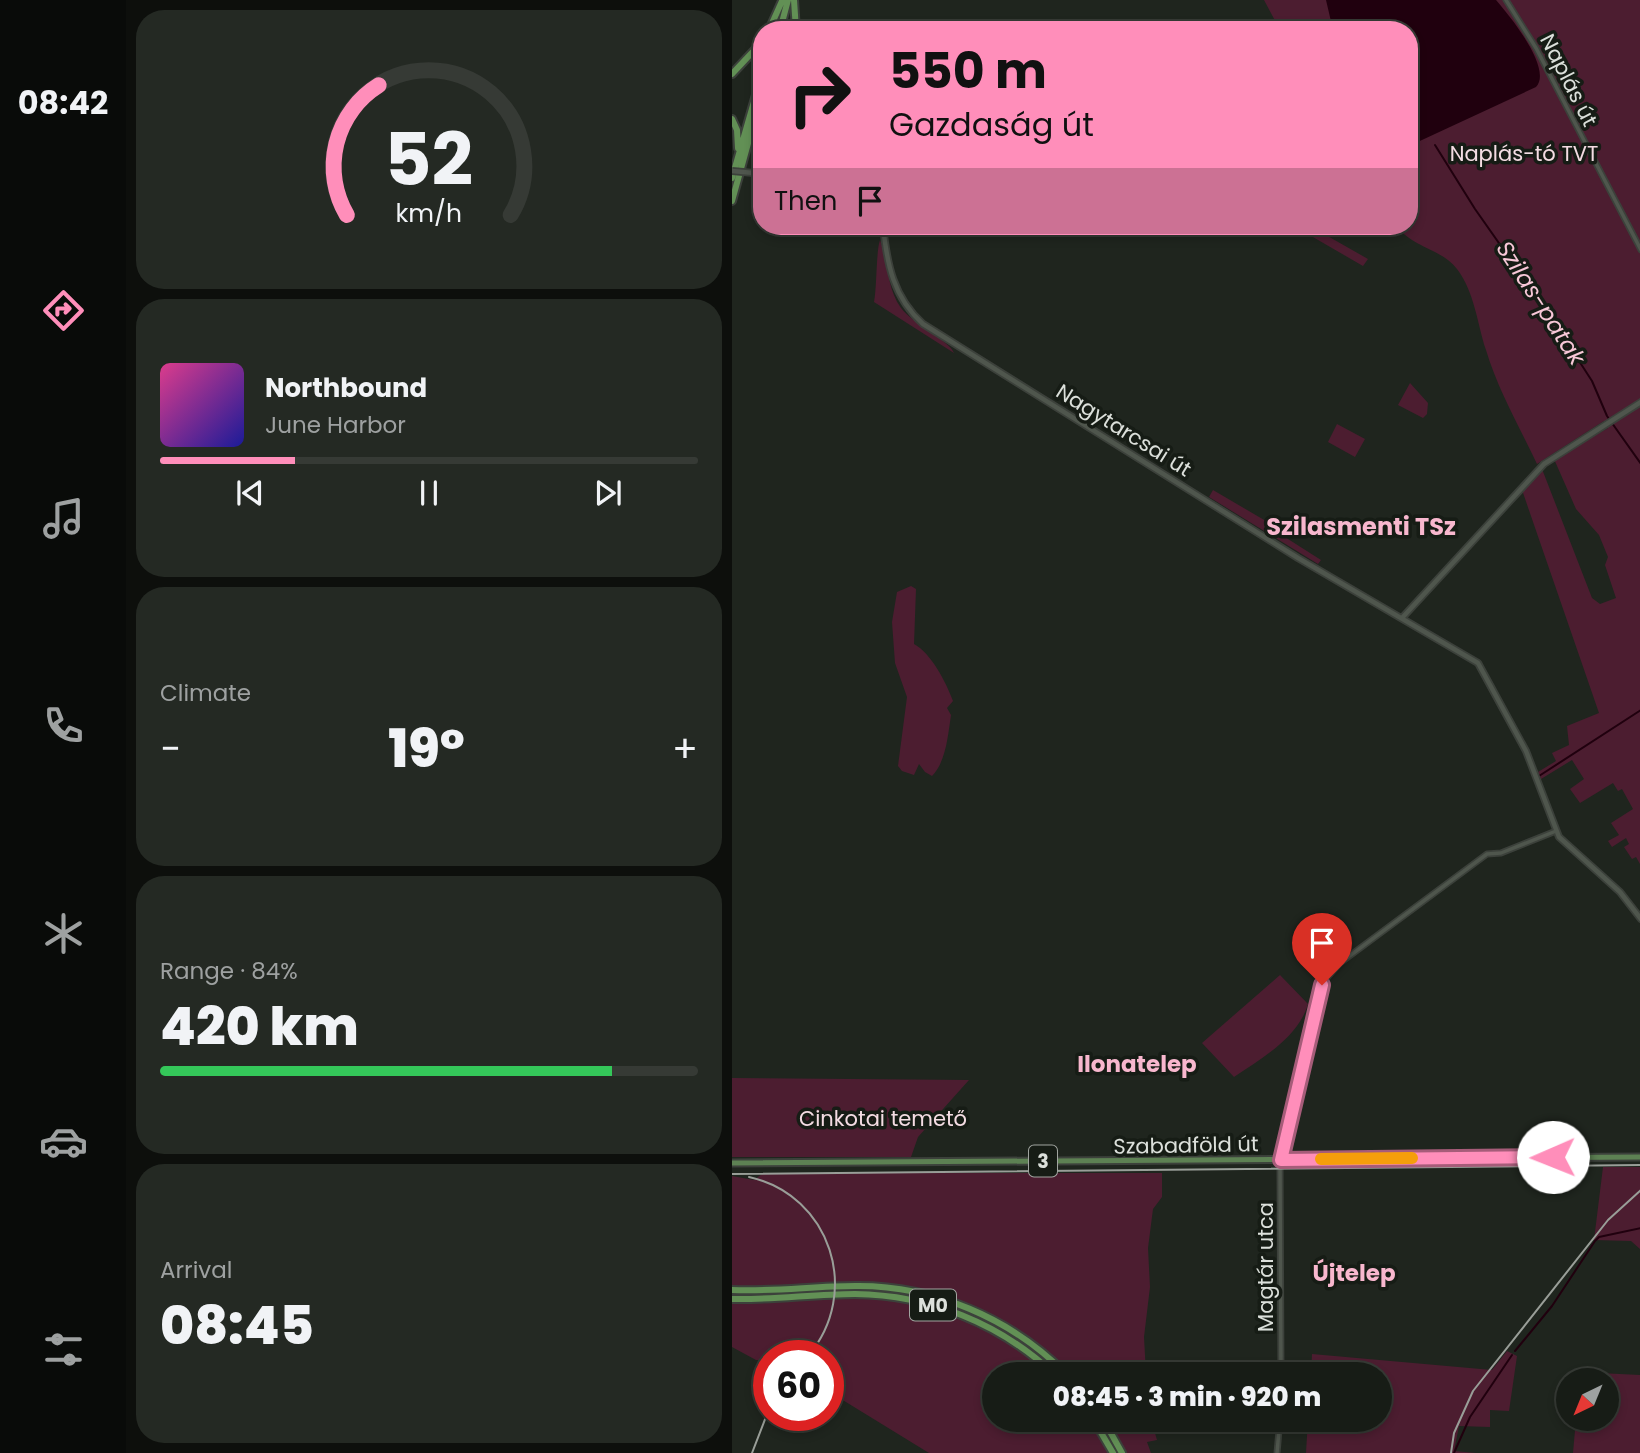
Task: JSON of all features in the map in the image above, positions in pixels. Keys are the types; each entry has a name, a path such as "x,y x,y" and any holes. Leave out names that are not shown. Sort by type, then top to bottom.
{"highway":[{"path":"774,21 784,0"},
{"path":"777,21 784,0"},
{"path":"781,21 784,0"},
{"path":"794,0 795,21"},
{"path":"732,74 753,52"},
{"path":"732,178 753,106"},
{"path":"732,119 737,130 738,158"},
{"path":"732,201 753,127"},
{"path":"748,146 753,136"},
{"name":"M0","path":"732,1290 867,1286 921,1293 957,1304 1006,1327 1052,1362"},
{"name":"M0","path":"732,1299 854,1294 922,1302 955,1312 996,1331 1038,1362"},
{"path":"1101,1432 1113,1453"},
{"path":"1110,1432 1122,1453"}],"main road":[{"path":"732,171 753,173"},
{"name":"Nagytarcsai út","path":"884,235 887,260 897,292 923,324 1298,558 1482,668 1526,751 1556,831"},
{"path":"1402,618 1543,464 1640,402"},
{"path":"1556,831 1563,842 1620,892 1640,919"},
{"name":"Szabadföld út","path":"732,1163 1640,1157"}],"street":[{"name":"Naplás út","path":"1506,0 1536,48 1640,250"},
{"name":"Magtár utca","path":"1281,1362 1281,1160 1322,985 1340,963 1487,854 1497,855 1556,831"},
{"path":"1277,1453 1279,1432"}],"green space":[{"name":"Naplás-tó TVT","path":"1264,0 1640,0 1640,864 1636,857 1632,859 1624,847 1629,844 1626,838 1612,847 1608,841 1619,835 1611,823 1633,809 1622,789 1618,791 1613,783 1580,803 1570,789 1584,779 1572,760 1541,779 1538,772 1556,761 1552,753 1569,745 1567,726 1599,713 1522,490 1542,469 1592,598 1600,604 1616,598 1605,565 1608,557 1599,535 1576,509 1554,459 1608,428 1604,421 1537,464 1496,379 1472,298 1463,278 1451,262 1405,235 1418,235 1418,21 1275,21"},
{"path":"1309,235 1326,235 1368,259 1363,266"},
{"path":"880,240 890,283 901,308 946,343 954,353 874,302"},
{"path":"1410,383 1428,403 1427,414 1423,418 1398,405"},
{"path":"1337,424 1365,439 1355,457 1328,442"},
{"path":"1213,490 1271,524 1288,539 1321,560 1318,564 1209,497"},
{"path":"911,586 916,589 914,644 932,661 953,701 947,708 951,715 943,756 932,776 919,764 914,775 902,771 898,766 907,697 895,663 892,622 897,592"},
{"path":"1280,975 1308,1004 1303,1016 1278,1046 1234,1077 1202,1043"},
{"name":"Cinkotai temető","path":"732,1078 969,1080 918,1137 911,1157 732,1157"},
{"path":"1603,1167 1640,1167 1640,1249 1631,1241 1594,1240"},
{"path":"1162,1173 1162,1197 1153,1209 1148,1248 1150,1287 1144,1337 1145,1362 982,1362 982,1432 1155,1432 1157,1440 1147,1442 1151,1453 929,1453 844,1401 844,1340 753,1340 753,1358 732,1347 732,1176 754,1180 762,1174"},
{"path":"1507,1351 1517,1356 1509,1411 1490,1410 1490,1427 1459,1426 1454,1451 1476,1453 1306,1453 1307,1432 1392,1432 1392,1362 1312,1362 1312,1354 1492,1370"},
{"path":"1619,1374 1640,1375 1640,1453 1573,1453 1575,1432 1619,1432"}],"shaded area":[{"path":"1326,0 1496,0 1528,43 1539,68 1540,79 1536,87 1418,142 1418,21 1331,21"}],"waterway":[{"name":"Szilas-patak","path":"1435,145 1475,209 1592,381 1607,416 1641,464"},
{"path":"1539,776 1641,710"},
{"path":"1515,1351 1552,1306 1599,1237 1641,1228"},
{"path":"1454,1453 1470,1417 1512,1355"}],"tram line":[{"path":"732,1174 1641,1165"},
{"path":"749,1177 777,1187 800,1204 818,1225 830,1250 835,1276 833,1304 818,1340"},
{"path":"1451,1453 1454,1433 1473,1391 1608,1220 1641,1190"},
{"path":"752,1453 760,1431"}],"slow traffic":[{"path":"1321,1159 1412,1158"}],"district":[{"name":"Szilasmenti TSz","path":"1361,526"},
{"name":"Ilonatelep","path":"1137,1064"},
{"name":"Újtelep","path":"1354,1273"}],"route":[{"path":"1322,985 1281,1160 1553,1157"}]}
